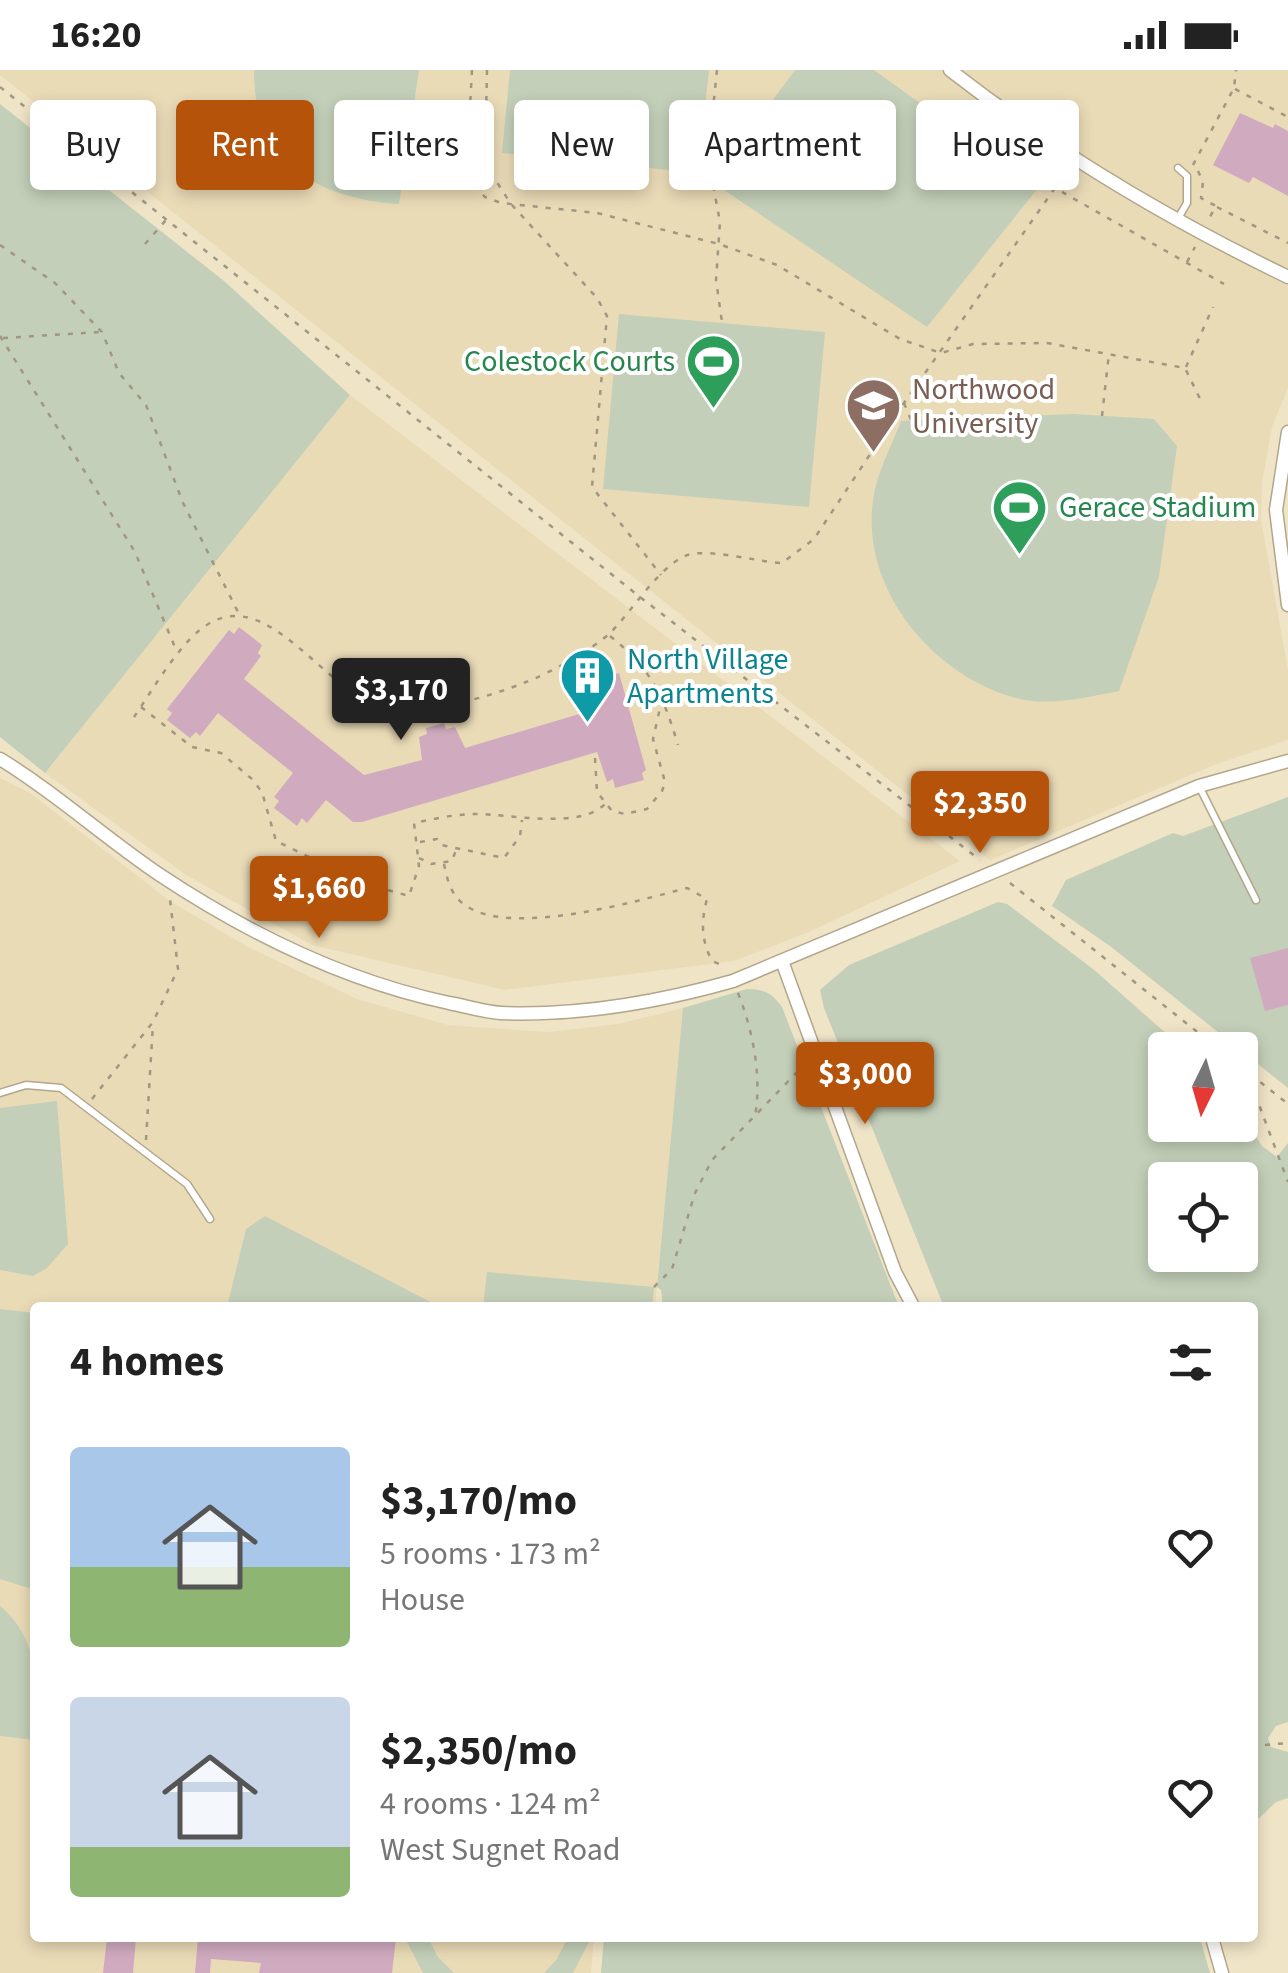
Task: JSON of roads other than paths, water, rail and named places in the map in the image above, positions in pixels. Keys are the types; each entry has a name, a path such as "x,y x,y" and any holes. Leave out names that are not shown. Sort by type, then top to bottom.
{"street":[{"path":"950,70 1098,175 1200,235 1288,277"},
{"path":"1288,432 1276,510 1288,604"},
{"path":"0,759 160,875 303,958 402,993 499,1013 593,1009 682,996 733,980 1199,786 1288,761"},
{"path":"782,961 895,1272 911,1302"},
{"path":"1213,1942 1222,1973"}],"lane":[{"path":"1176,221 1189,188 1187,176 1178,168"},
{"path":"1199,786 1256,900"},
{"path":"0,1093 26,1085 61,1088 187,1184 210,1219"}],"place":[{"name":"Colestock Courts","path":"714,410"},
{"name":"Northwood University","path":"873,455"},
{"name":"Gerace Stadium","path":"1020,556"},
{"name":"North Village Apartments","path":"588,725"}]}
